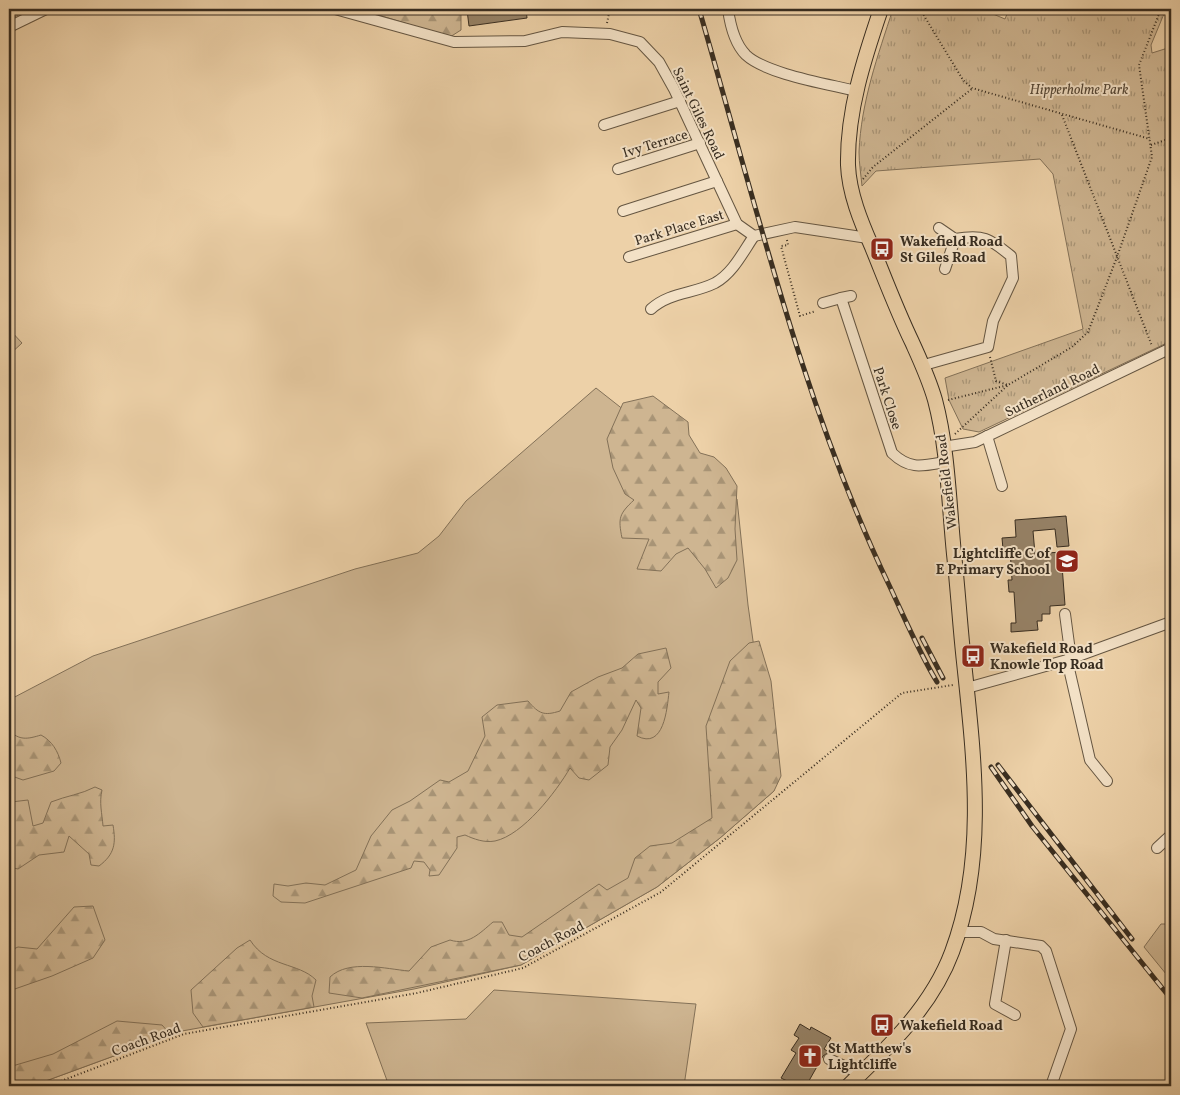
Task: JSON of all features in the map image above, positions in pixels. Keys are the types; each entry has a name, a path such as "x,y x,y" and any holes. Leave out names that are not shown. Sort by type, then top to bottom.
{"main road":[{"name":"Wakefield Road","path":"848,1086 918,1014 940,980 958,932 970,887 975,811 967,685 945,462 936,403 924,365 912,343 868,238 852,190 848,168 850,127 856,91 881,9"}],"street":[{"path":"9,27 46,9"},
{"name":"Saint Giles Road","path":"335,9 454,42 525,41 562,32 605,34 640,42 659,62 680,101 737,224 754,236"},
{"path":"728,9 730,25 745,54 761,66 856,91"},
{"path":"604,125 680,101"},
{"name":"Ivy Terrace","path":"618,169 700,143"},
{"path":"623,211 717,181"},
{"name":"Park Place East","path":"629,257 737,224"},
{"path":"651,309 662,299 715,283 732,270 754,236 784,228 868,238"},
{"path":"924,365 988,347 993,321 1013,278 1011,256 996,243 976,235 955,239 939,228"},
{"path":"945,269 955,239"},
{"path":"823,303 851,296"},
{"name":"Park Close","path":"841,298 892,454 903,463 917,466 945,462"},
{"name":"Sutherland Road","path":"943,447 974,442 1171,348"},
{"path":"987,436 1002,486"},
{"path":"1065,614 1069,660 1090,760 1107,781"},
{"path":"967,685 1069,660 1171,622"},
{"path":"1157,848 1171,836"},
{"path":"958,932 981,932 994,939 1041,946 1046,951 1070,1019 1071,1029 1051,1086"},
{"path":"1006,940 995,1004 1015,1015"},
{"path":"829,1059 861,1074"}],"path":[{"path":"605,34 610,9"},
{"path":"920,9 963,80 973,88 1062,116 1150,139"},
{"path":"943,447 1008,385 1072,347 1088,332 1152,157 1139,64 1161,9"},
{"path":"852,190 873,167 973,88"},
{"path":"1062,116 1156,355"},
{"path":"1151,145 1171,138"},
{"path":"784,228 788,245 781,246 800,316 820,309 823,303"},
{"path":"988,347 996,381 1008,385"},
{"path":"936,403 1008,385"},
{"name":"Coach Road","path":"48,1086 184,1034 417,993 523,968 660,892 902,693 967,685"}],"green space":[{"path":"9,9 24,9 22,13 9,20"},
{"path":"359,9 461,9 461,30 450,37"},
{"name":"Hipperholme Park","path":"893,9 981,9 1005,19 1009,9 1166,9 1151,45 1152,53 1171,47 1171,341 979,432 963,429 949,400 945,378 1083,329 1053,174 1040,159 876,171 862,186 859,152 863,115 871,79"},
{"path":"9,329 22,343 9,355"},
{"path":"596,388 737,499 748,605 774,791 720,838 657,887 521,965 414,989 182,1031 32,1086 9,1086 9,700 93,656 355,569 418,553 439,536 466,501"},
{"path":"653,396 688,422 689,435 700,453 714,457 726,468 737,486 735,529 737,560 728,578 716,588 705,569 688,548 676,554 661,571 637,569 649,539 622,538 621,517 625,509 634,500 625,494 613,468 607,439 623,403"},
{"path":"759,641 771,681 781,776 774,791 720,838 657,887 521,965 362,998 329,993 330,977 338,971 357,967 379,967 409,971 431,947 450,940 468,940 493,922 502,922 509,935 522,937 599,884 607,890 628,878 635,858 650,846 672,843 712,818 706,726 730,661 749,643"},
{"path":"666,648 671,668 658,682 658,694 669,692 665,717 658,733 646,739 637,736 641,708 636,700 622,730 610,747 608,765 589,780 579,778 570,768 538,811 527,822 506,837 495,841 487,841 465,835 457,837 457,848 439,875 429,876 430,870 424,862 414,861 411,868 305,903 281,902 273,896 274,884 288,886 306,883 325,885 356,870 371,836 392,810 410,801 440,780 449,782 468,771 485,736 482,717 497,705 528,701 535,709 542,713 560,711 571,692 598,677 622,668 638,654"},
{"path":"9,730 20,737 28,738 41,735 45,737 54,747 61,763 54,771 23,780 9,775"},
{"path":"95,787 102,790 103,826 113,825 114,831 113,848 104,862 99,866 91,865 89,854 69,836 64,852 39,855 18,869 9,867 9,804 11,802 28,800 33,826 43,823 51,802"},
{"path":"93,906 105,940 93,958 52,976 9,991 9,951 18,947 37,949 74,907"},
{"path":"1161,924 1171,924 1171,980 1144,947"},
{"path":"250,940 265,956 301,970 316,980 312,996 314,1007 203,1027 193,1013 191,990 237,948"},
{"path":"494,990 696,1004 684,1086 389,1086 366,1023 466,1019"},
{"path":"117,1021 162,1025 171,1035 32,1086 9,1086 9,1067 53,1054"}],"building":[{"path":"526,9 527,18 469,26 467,10"},
{"path":"1066,516 1069,546 1057,547 1055,529 1033,531 1035,554 1061,552 1065,605 1050,606 1050,614 1042,614 1042,621 1037,621 1038,630 1011,632 1011,623 1016,623 1014,592 1009,592 1008,580 1012,580 1010,549 1003,549 1002,538 1016,537 1015,520"},
{"name":"St Matthew's Lightcliffe","path":"800,1024 810,1030 811,1027 831,1038 824,1049 829,1052 823,1056 806,1086 784,1086 787,1081 781,1078 796,1053 791,1050 799,1038 794,1035"}],"railway":[{"path":"699,9 783,302 831,448 859,518 890,587 918,647 937,682"},
{"path":"922,638 943,678"},
{"path":"998,765 1132,939"},
{"path":"991,767 1032,826 1171,999"}],"place":[{"name":"Wakefield Road St Giles Road","path":"882,249"},
{"name":"Lightcliffe C of E Primary School","path":"1067,561"},
{"name":"Wakefield Road Knowle Top Road","path":"973,656"},
{"name":"Wakefield Road","path":"882,1025"},
{"name":"St Matthew's Lightcliffe","path":"810,1056"}]}
